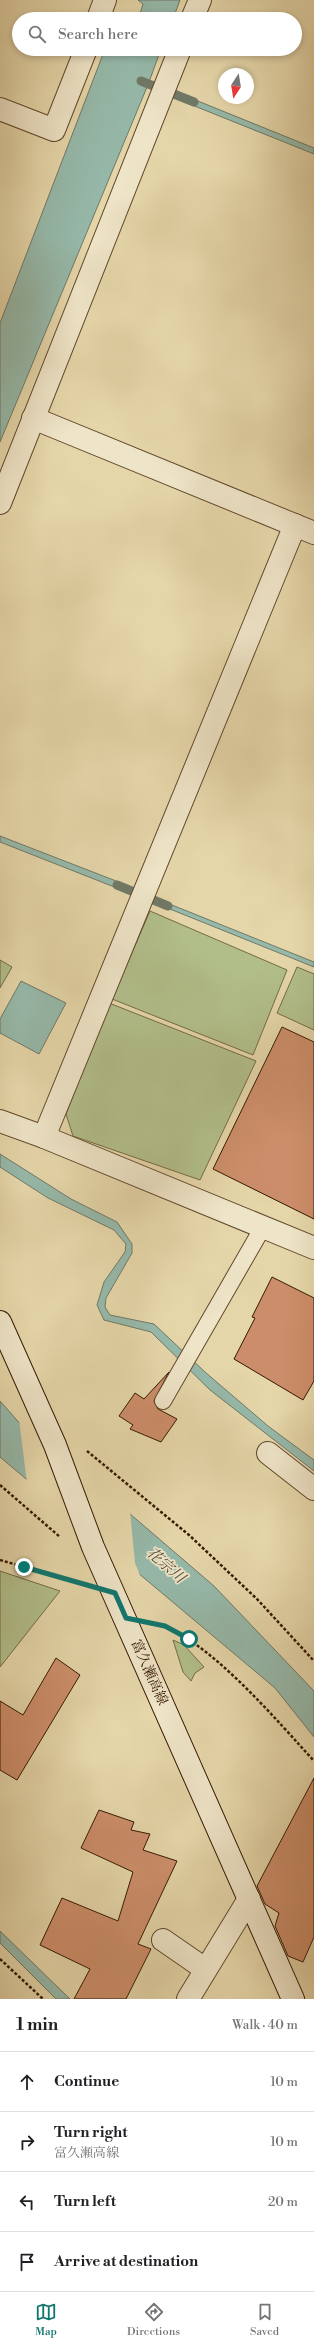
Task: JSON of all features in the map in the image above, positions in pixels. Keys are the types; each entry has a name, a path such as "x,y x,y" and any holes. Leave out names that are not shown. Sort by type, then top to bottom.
{"street":[{"path":"101,12 105,0"},
{"path":"195,12 200,0"},
{"path":"0,109 54,130 83,56"},
{"path":"0,503 177,56"},
{"path":"33,418 304,529 44,1137"},
{"path":"0,1121 44,1137 314,1248"},
{"name":"富久瀬高線","path":"0,1322 55,1445 94,1547 293,1999"},
{"path":"268,1453 314,1489"},
{"path":"188,1999 205,1969 249,1900"},
{"path":"163,1940 205,1969"}],"lane":[{"path":"163,1401 263,1227"}],"path":[{"path":"86,1450 189,1535 257,1599 314,1661"},
{"path":"0,1485 63,1540"},
{"path":"0,1560 115,1593"},
{"path":"126,1618 165,1626 189,1639 251,1692 314,1760"},
{"path":"0,1959 43,1999"}],"green space":[{"path":"150,911 287,970 253,1055 112,999"},
{"path":"0,960 12,967 0,988"},
{"path":"297,967 314,974 314,1030 277,1013"},
{"path":"109,1003 256,1061 200,1180 73,1136 66,1114"},
{"path":"0,1571 60,1591 0,1667"},
{"path":"173,1640 184,1645 204,1667 195,1673 191,1681 183,1672"}],"water":[{"path":"138,0 180,0 176,12 141,12 143,4"},
{"path":"102,56 158,56 149,82 152,83 150,87 147,87 0,442 0,323"},
{"path":"183,95 314,148 314,154 182,101"},
{"path":"0,836 129,886 127,892 0,842"},
{"path":"157,899 314,962 314,967 155,903"},
{"path":"21,981 66,1003 39,1054 0,1033 0,1019"},
{"path":"0,1154 71,1199 117,1222 132,1244 132,1253 106,1298 105,1307 110,1315 154,1324 205,1372 268,1426 314,1460 314,1471 210,1390 151,1332 104,1320 97,1305 104,1282 125,1252 126,1244 114,1230 48,1198 0,1167"},
{"name":"花宗川","path":"0,1401 23,1427 87,1477 214,1586 314,1691 314,1737 275,1688 0,1457"},
{"path":"0,1931 70,1999 56,1999 0,1943"}],"pier":[{"path":"19,1419 130,1511 135,1563 141,1578 27,1483"}],"building":[{"path":"282,1027 314,1042 314,1219 213,1169"},
{"path":"272,1277 314,1298 314,1381 303,1400 234,1359 255,1318 252,1317"},
{"path":"169,1372 154,1401 158,1409 177,1419 161,1442 130,1429 133,1425 119,1416 135,1393 144,1399"},
{"path":"56,1658 80,1675 17,1780 0,1770 0,1701 23,1715"},
{"path":"314,1778 314,1937 303,1962 288,1956 275,1926 279,1913 265,1904 257,1886"},
{"path":"99,1810 134,1822 131,1830 150,1834 143,1850 177,1861 138,1944 151,1949 126,1999 74,1999 90,1969 40,1945 62,1898 118,1921 133,1872 81,1848"}],"waterway":[{"path":"141,81 194,102"},
{"path":"117,885 168,906"}],"route":[{"path":"24,1567 115,1593 126,1618 165,1626 189,1639"}]}
